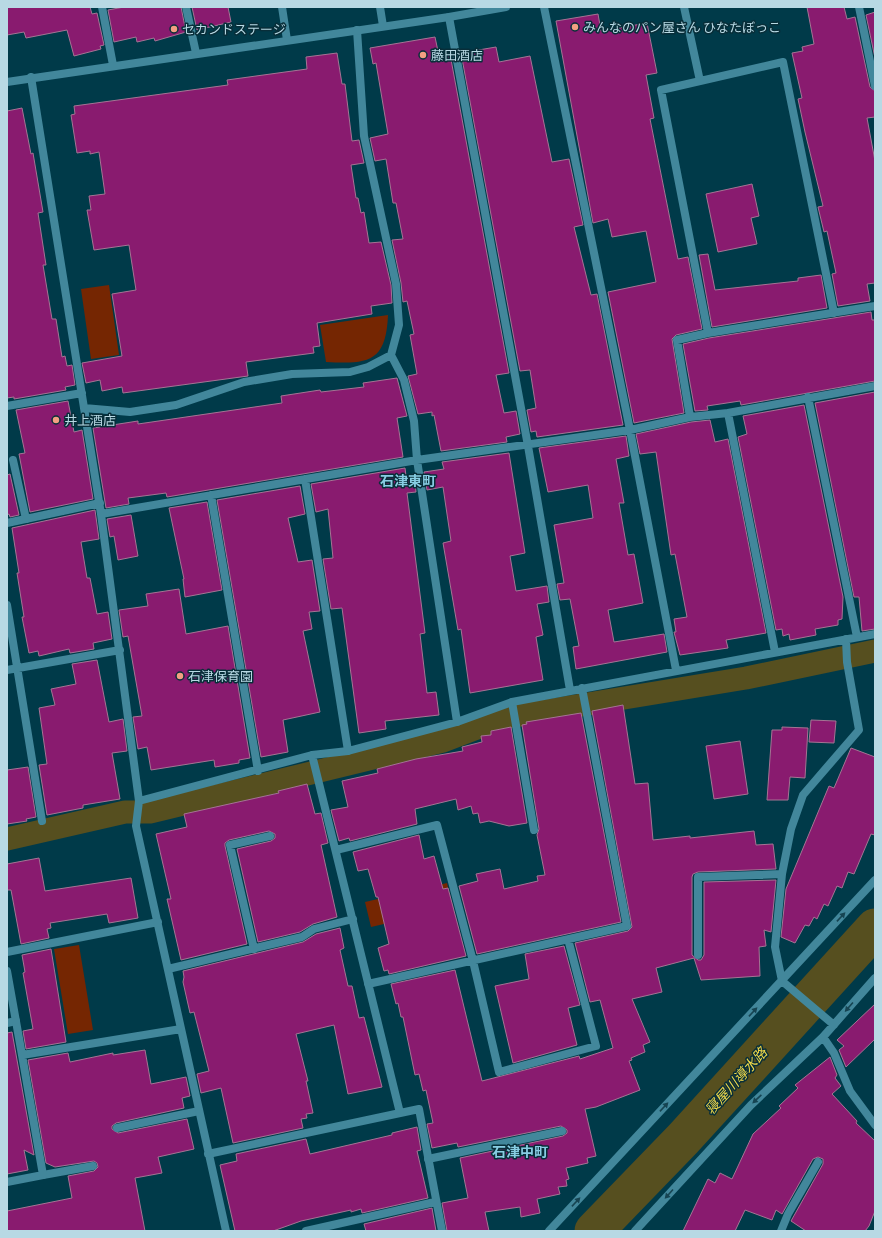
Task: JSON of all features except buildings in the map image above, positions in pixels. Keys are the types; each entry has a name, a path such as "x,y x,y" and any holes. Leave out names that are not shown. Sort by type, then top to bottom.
{"street":[{"path":"102,7 113,65"},
{"path":"186,7 196,53"},
{"path":"282,7 288,40"},
{"path":"380,7 383,26"},
{"path":"7,82 31,77 449,17 474,10 506,7"},
{"path":"544,7 630,430 676,670"},
{"path":"684,7 700,81"},
{"path":"859,7 875,86"},
{"path":"449,17 528,446 570,690"},
{"path":"357,30 364,136 396,284 399,325 392,355 404,380 412,414 417,460 456,722"},
{"path":"708,333 661,90 783,62 834,313"},
{"path":"31,77 100,503 139,801 136,826 198,1111 226,1231"},
{"path":"690,417 677,340 708,333 875,306"},
{"path":"84,408 130,412 176,406 244,382 292,374 350,372 368,367 392,355"},
{"path":"101,514 417,460 528,446 630,430 690,417 728,413 808,397 875,386"},
{"path":"7,406 82,393"},
{"path":"808,397 857,637"},
{"path":"728,413 775,652"},
{"path":"14,460 26,519"},
{"path":"306,479 348,750"},
{"path":"211,495 258,771"},
{"path":"7,523 100,503"},
{"path":"7,605 42,821"},
{"path":"139,801 258,771 312,755 348,750 570,690 875,634"},
{"path":"834,1024 785,984 775,947 782,874 791,829 803,795 859,730 847,662 846,640"},
{"path":"7,670 120,650"},
{"path":"368,984 627,926 582,688"},
{"path":"512,706 534,830"},
{"path":"312,755 400,1113"},
{"path":"336,850 437,825 474,961 498,1072 596,1046 568,939"},
{"path":"254,949 230,845 270,836"},
{"path":"698,955 698,877 782,874"},
{"path":"549,1231 785,984 875,880"},
{"path":"168,969 302,937 314,929 353,919"},
{"path":"7,952 158,922"},
{"path":"7,971 43,1175"},
{"path":"635,1231 751,1105 823,1037 875,978"},
{"path":"7,1023 16,1022"},
{"path":"22,1055 181,1029"},
{"path":"823,1037 834,1053 850,1091 875,1125"},
{"path":"208,1154 419,1109 442,1231"},
{"path":"117,1128 198,1111"},
{"path":"428,1159 562,1131"},
{"path":"781,1231 788,1214 818,1162"},
{"path":"7,1182 93,1166"},
{"path":"306,1231 436,1202"}],"shaded area":[{"path":"109,285 119,355 91,359 81,289"},
{"path":"388,315 383,343 379,351 372,357 364,361 341,363 326,362 320,325"},
{"path":"447,883 453,908 371,927 365,902"},
{"path":"79,945 93,1030 68,1034 54,949"}],"waterway":[{"path":"7,839 125,812 150,812 443,741 503,718 746,678 875,651"},
{"name":"寝屋川導水路","path":"594,1231 683,1139 875,928"}],"place":[{"name":"みんなのパン屋さん ひなたぼっこ","path":"575,27"},
{"name":"セカンドステージ","path":"174,29"},
{"name":"藤田酒店","path":"423,55"},
{"name":"井上酒店","path":"56,420"},
{"name":"石津保育園","path":"180,676"}],"district":[{"name":"石津東町","path":"408,481"},
{"name":"石津中町","path":"520,1152"}]}
